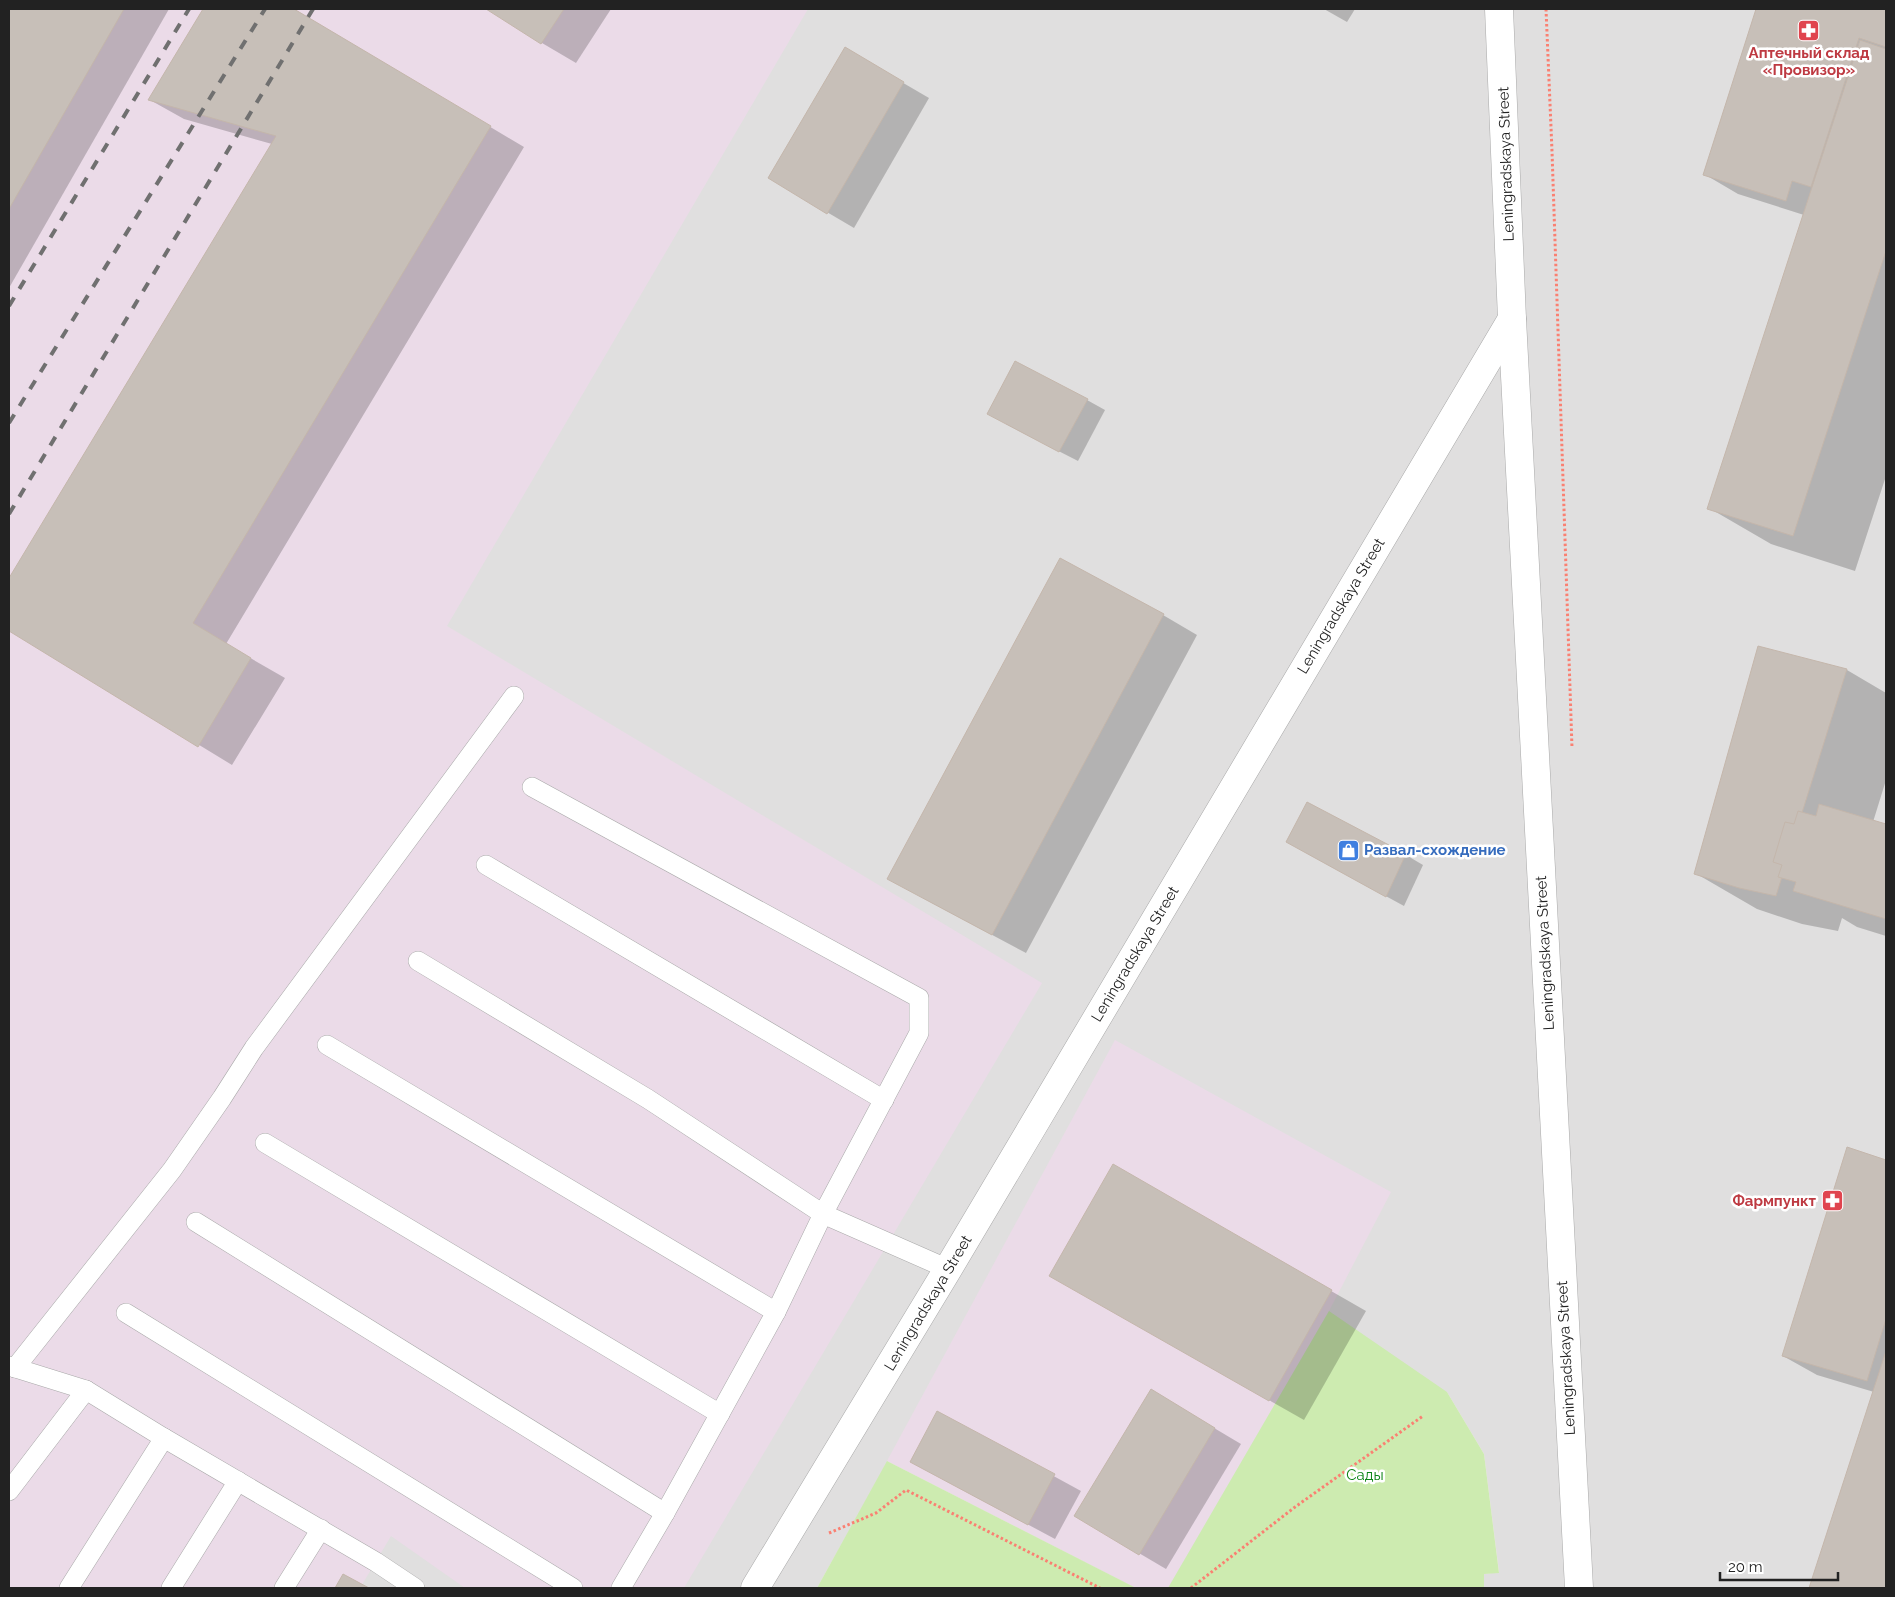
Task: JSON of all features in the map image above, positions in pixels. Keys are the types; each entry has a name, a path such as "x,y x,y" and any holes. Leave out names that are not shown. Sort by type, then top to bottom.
{"street":[{"name":"Leningradskaya Street","path":"1499,9 1512,319 1579,1588"},
{"name":"Leningradskaya Street","path":"755,1588 948,1270 1512,319"}],"lane":[{"path":"414,1588 376,1562 86,1390 12,1367 172,1170 254,1048 514,696"},
{"path":"532,787 919,998 920,1033 823,1214 776,1312 665,1513 621,1588"},
{"path":"486,865 884,1100"},
{"path":"418,961 648,1099 823,1214 948,1270"},
{"path":"327,1045 776,1312"},
{"path":"265,1143 720,1414"},
{"path":"196,1222 665,1513"},
{"path":"126,1313 573,1588"},
{"path":"9,1490 86,1390"},
{"path":"69,1588 164,1438"},
{"path":"171,1588 238,1481"},
{"path":"284,1588 321,1529"}],"path":[{"path":"1191,1588 1295,1507 1423,1416"},
{"path":"825,1535 876,1513 906,1490 1100,1588"}],"shaded area":[{"path":"9,9 1886,9 1886,1588 1484,1588 1484,1574 1499,1572 1484,1454 1447,1392 1168,1588 1136,1588 888,1461 817,1588 9,1588"},
{"path":"9,9 808,9 447,626 1042,983 684,1588 465,1588 391,1536 360,1588 9,1588"},
{"path":"1115,1040 1391,1192 1329,1311 1168,1588 1136,1588 887,1461"}],"green space":[{"name":"Сады","path":"1329,1311 1447,1392 1484,1454 1499,1573 1484,1574 1484,1588 1168,1588"},
{"path":"887,1461 1136,1588 817,1588"}],"building":[{"path":"9,9 124,9 9,209"},
{"path":"203,9 294,9 491,126 193,623 251,658 198,747 9,631 9,578 276,136 148,100"},
{"path":"486,9 564,9 541,44"},
{"path":"1756,9 1886,9 1886,47 1859,38 1811,187 1792,181 1786,201 1703,175"},
{"path":"1860,40 1886,49 1886,251 1793,536 1707,509"},
{"path":"845,47 904,82 827,214 768,178"},
{"path":"1015,361 1088,399 1059,452 987,414"},
{"path":"1060,558 1164,614 992,935 887,879"},
{"path":"1758,646 1847,669 1776,896 1739,888 1694,874"},
{"path":"1307,802 1406,854 1386,897 1286,842"},
{"path":"1819,804 1886,824 1886,919 1793,891 1796,882 1778,877 1782,865 1773,862 1785,822 1794,824 1798,811 1816,816"},
{"path":"1847,1147 1886,1160 1886,1319 1867,1381 1782,1356"},
{"path":"1113,1164 1332,1290 1269,1401 1049,1276"},
{"path":"1886,1351 1886,1588 1809,1588"},
{"path":"1151,1389 1215,1428 1139,1555 1074,1516"},
{"path":"937,1411 1055,1474 1028,1525 910,1462"},
{"path":"343,1574 369,1588 335,1588"}],"railway":[{"path":"9,306 189,9"},
{"path":"9,423 265,9"},
{"path":"9,514 313,9"}],"place":[{"name":"Аптечный склад «Провизор»","path":"1809,30"},
{"name":"Развал-схождение","path":"1348,850"},
{"name":"Фармпункт","path":"1832,1201"}]}
